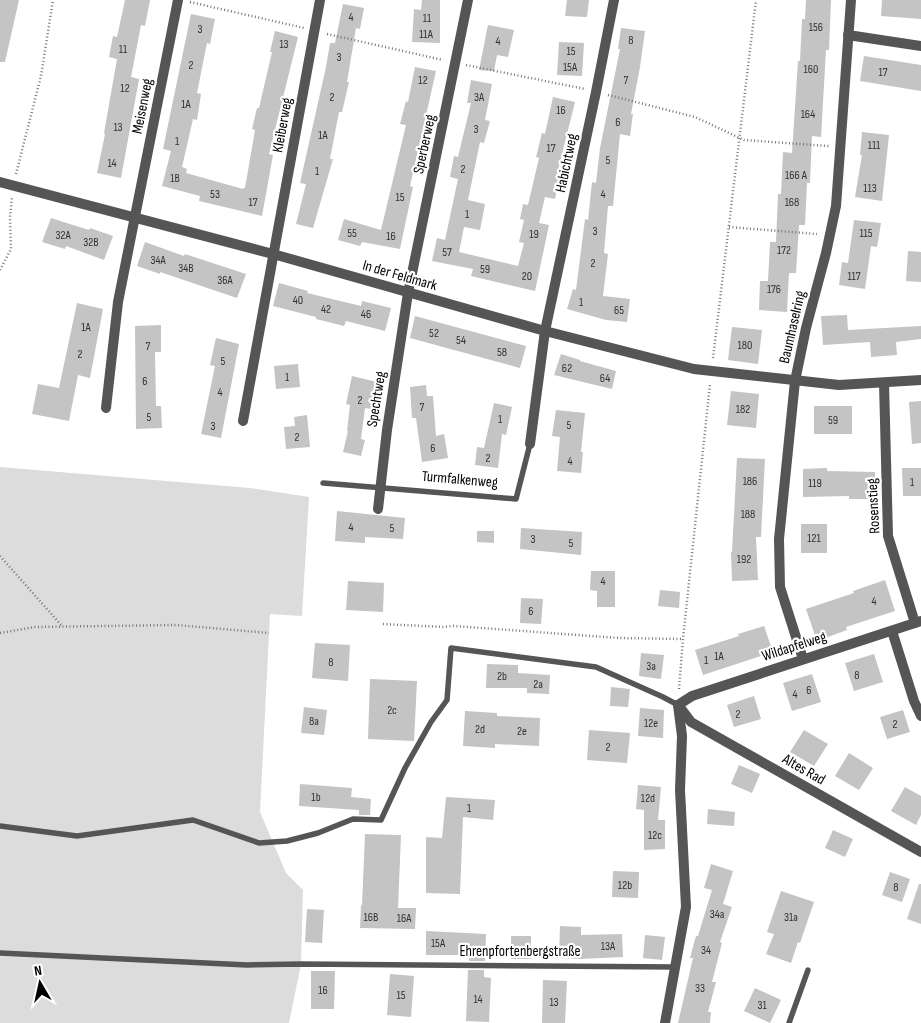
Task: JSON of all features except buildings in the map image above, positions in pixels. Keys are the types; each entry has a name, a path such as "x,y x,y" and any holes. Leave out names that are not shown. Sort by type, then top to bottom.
{"street":[{"name":"Meisenweg","path":"106,408 118,302 178,0"},
{"name":"Kleiberweg","path":"243,421 320,0"},
{"name":"Sperberweg","path":"408,293 468,0"},
{"name":"Habichtweg","path":"545,331 614,0"},
{"name":"Baumhaselring","path":"803,659 780,587 779,539 795,381 806,328 831,235 836,206 851,0"},
{"path":"848,35 921,46"},
{"name":"In der Feldmark","path":"0,182 274,254 545,331 676,365 711,372 839,385 921,380"},
{"name":"Spechtweg","path":"378,509 387,430 408,293"},
{"name":"Turmfalkenweg","path":"530,444 545,331"},
{"name":"Rosenstieg","path":"884,383 888,536 918,622"},
{"name":"Wildapfelweg","path":"678,705 692,696 918,622"},
{"path":"892,631 914,701 921,716"},
{"path":"665,1023 686,907 680,790 682,736 678,705"},
{"name":"Altes Rad","path":"678,705 691,722 921,852"}],"lane":[{"name":"Turmfalkenweg","path":"323,483 516,499 530,444"},
{"path":"0,826 77,836 193,820 258,843 286,841 353,819 381,820 405,768 431,722 447,700 451,648 596,667 663,696 678,705"},
{"name":"Ehrenpfortenbergstraße","path":"0,953 248,965 365,964 675,967"},
{"path":"789,1023 808,970"}],"path":[{"path":"0,270 11,249 10,218 13,184 42,76 53,0"},
{"path":"678,705 683,639 711,372 756,0"},
{"path":"740,138 840,147"},
{"path":"729,227 831,235"},
{"path":"0,556 62,626"},
{"path":"383,624 453,626 619,638 683,639"},
{"path":"0,634 35,627 62,626 176,626 269,633"}],"shaded area":[{"path":"0,467 250,488 309,497 302,616 270,614 260,812 286,873 303,890 301,964 289,1023 0,1023"}]}
